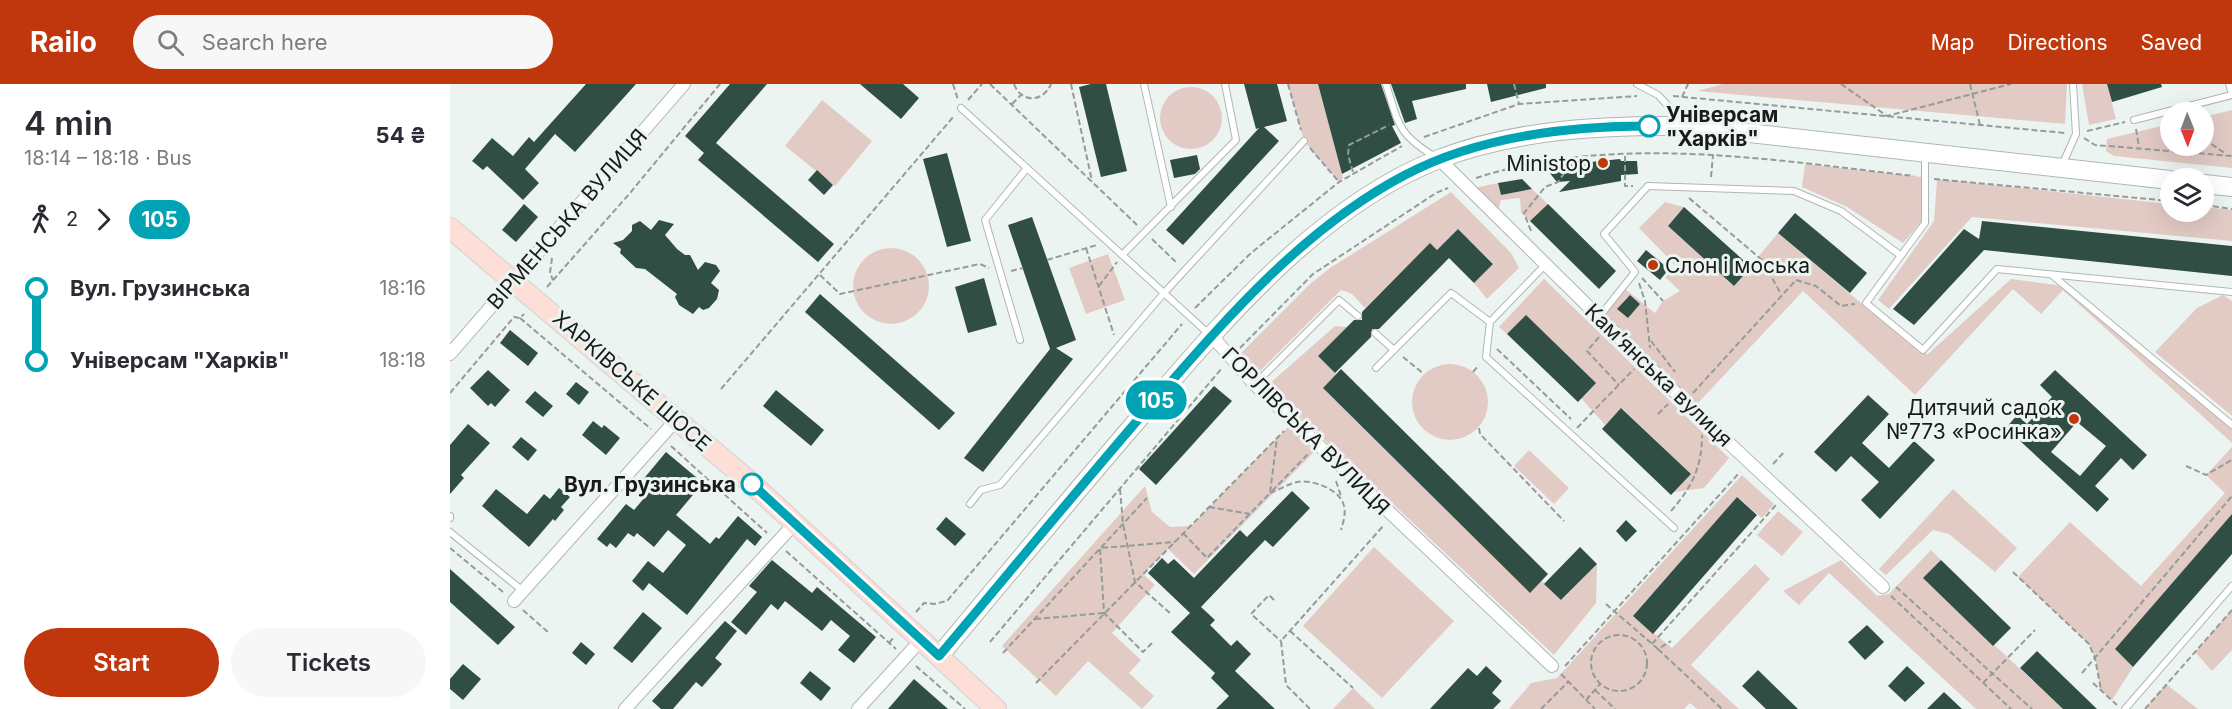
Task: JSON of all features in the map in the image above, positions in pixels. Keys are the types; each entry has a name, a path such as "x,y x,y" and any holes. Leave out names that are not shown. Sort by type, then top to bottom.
{"main road":[{"name":"ХАРКІВСЬКЕ ШОСЕ","path":"450,228 536,299 795,524 996,709"}],"street":[{"name":"ВІРМЕНСЬКА ВУЛИЦЯ","path":"450,354 684,84"},
{"path":"939,656 1210,335 1271,275 1324,229 1371,194 1439,159 1495,143 1557,132 1633,126 1686,126 2160,179"},
{"name":"Камʼянська вулиця","path":"1439,159 1599,317 1647,355 1685,402 1882,587"},
{"path":"2214,185 2232,187"},
{"name":"ГОРЛІВСЬКА ВУЛИЦЯ","path":"1210,335 1255,385 1293,422 1556,669"},
{"path":"514,601 676,420"},
{"path":"626,709 795,524"},
{"path":"858,709 921,639"}],"lane":[{"path":"1144,84 1171,207"},
{"path":"1122,255 1236,140 1225,84"},
{"path":"1386,84 1400,126 1411,141 1439,159"},
{"path":"1636,84 1658,95 1686,126"},
{"path":"2060,168 2076,134 2073,84"},
{"path":"2134,120 2232,94 2229,84"},
{"name":"ГОРЛІВСЬКА ВУЛИЦЯ","path":"961,108 1210,335"},
{"path":"970,504 981,490 1000,485 1164,292 1304,141"},
{"path":"1925,153 1925,223 1866,303 1923,350 1998,269 2232,292"},
{"path":"1020,340 985,220 1027,168"},
{"path":"1599,317 1636,272 1604,234 1648,186 1711,186 1794,191 1841,211 1900,255"},
{"path":"1545,265 1490,322 1486,357 1674,528"},
{"path":"2052,275 2232,425"},
{"path":"1376,368 1451,293 1490,322"},
{"path":"1255,385 1339,300 1358,316"},
{"path":"1375,333 1394,350"},
{"path":"450,532 523,591"},
{"path":"2123,709 2232,586"}],"path":[{"path":"520,318 630,193 720,84"},
{"path":"953,84 961,108"},
{"path":"721,389 982,84"},
{"path":"990,84 1184,271"},
{"path":"1014,84 1021,95 1039,98 1049,90 1051,84"},
{"path":"1071,84 1092,181"},
{"path":"1514,84 1519,104"},
{"path":"1682,97 1688,84"},
{"path":"1840,84 1887,116 2011,84"},
{"path":"1970,84 1980,125"},
{"path":"1011,104 1021,95"},
{"path":"889,643 924,603 934,604 947,601 1189,316 1251,252 1354,173 1411,141 1519,104 1658,95 2076,134 2134,120 2140,148"},
{"path":"1354,173 1348,155 1349,145 1392,123 1400,126"},
{"path":"2076,134 2095,145 2230,156"},
{"path":"2214,146 2230,156"},
{"path":"1711,186 1713,155"},
{"path":"990,642 1231,358 1313,274 1436,193 1463,182 1490,173 1597,156 1713,155 2160,200"},
{"path":"1533,234 1524,213 1545,187 1558,182 1572,162 1597,156"},
{"path":"1625,156 1625,186 1648,186"},
{"path":"1688,186 1690,200 1762,260 1781,294"},
{"path":"2214,206 2232,209"},
{"path":"1047,260 1108,242"},
{"path":"1086,248 1118,346"},
{"path":"554,254 550,273 554,280"},
{"path":"1099,287 1122,255"},
{"path":"819,275 840,294 980,264 1000,274 1023,268"},
{"path":"1636,272 1663,301"},
{"path":"1571,434 1647,355 1645,301 1636,272"},
{"path":"1685,402 1796,280 1816,286 1841,306 1866,303"},
{"path":"450,393 514,317 520,318 661,437 964,709"},
{"path":"1601,335 1587,351 1619,385"},
{"path":"1494,346 1579,426"},
{"path":"1394,350 1424,374"},
{"path":"1658,414 1670,402"},
{"path":"1036,683 1293,422"},
{"path":"1479,428 1480,434 1564,521"},
{"path":"1676,515 1671,511 1688,492 1701,462 1702,432"},
{"path":"1270,493 1277,438"},
{"path":"1183,533 1207,558 1317,444"},
{"path":"1763,475 1785,451"},
{"path":"2186,466 2206,475 2232,460"},
{"path":"1594,709 1556,669 1613,611 1742,470"},
{"path":"1270,493 1298,482 1317,484 1333,492 1341,498 1345,508 1341,530"},
{"path":"1120,488 1123,524 1135,582 1172,615"},
{"path":"2082,673 2232,496"},
{"path":"1003,653 1147,498"},
{"path":"1652,644 1778,502"},
{"path":"1209,507 1251,514"},
{"path":"1281,640 1392,516"},
{"path":"1100,548 1175,542"},
{"path":"450,548 549,633"},
{"path":"1100,548 1104,613 1143,652 1152,643"},
{"path":"2013,572 2089,644 2095,658 2101,690"},
{"path":"1882,587 2011,709"},
{"path":"1274,600 1269,595 1251,614 1281,640 1286,685 1310,709"},
{"path":"1606,604 1722,709"},
{"path":"2145,709 2232,610"},
{"path":"1034,620 1104,613"},
{"path":"1983,683 2035,630"},
{"path":"1290,631 1353,688"},
{"path":"1623,634 1639,642 1648,657 1648,666 1641,682 1634,688 1616,691 1600,684 1591,669 1591,660 1598,644 1605,638 1623,634"},
{"path":"1639,642 1643,636"},
{"path":"1658,649 1671,641"},
{"path":"1541,709 1568,682"},
{"path":"2092,683 2123,709"},
{"path":"1586,700 1600,684"},
{"path":"1595,690 1615,709"}],"shaded area":[{"path":"1288,84 1318,84 1343,178 1339,182 1304,141"},
{"path":"1723,84 2067,84 2065,124 1697,91"},
{"path":"2082,84 2107,84 2116,119 2089,125"},
{"path":"1185,87 1197,87 1213,96 1220,106 1222,118 1220,130 1213,140 1197,149 1185,149 1174,144 1165,135 1160,124 1160,112 1165,101 1174,92"},
{"path":"822,100 872,141 835,186 785,146"},
{"path":"2232,110 2232,168 2114,156 2106,151 2107,139 2160,126 2160,156 2214,156 2214,114"},
{"path":"1805,164 1922,177 1921,222 1903,243 1847,207 1802,187"},
{"path":"1937,179 2160,203 2160,222 2214,222 2214,208 2232,210 2232,241 1972,217 1889,309 1878,300 1934,221"},
{"path":"1498,183 1501,195 1532,189 1548,204 1530,221 1521,213 1520,198 1501,200 1498,210 1474,188"},
{"path":"1451,192 1511,253 1519,268 1487,299 1474,283 1493,263 1458,229 1437,250 1430,244 1365,308 1352,294 1341,290 1256,375 1240,354 1311,283 1330,268"},
{"path":"1665,202 1684,207 1668,226 1734,286 1778,233 1919,352 1928,354 2011,279 2063,286 2232,427 2232,443 2063,290 2041,314 2013,289 1915,395 1803,291 1698,403 1692,401 1605,314 1624,288 1655,313 1663,301 1680,291 1665,277 1677,267 1639,228"},
{"path":"891,248 905,251 918,259 926,272 929,286 926,300 918,313 905,321 891,324 877,321 864,313 856,300 853,286 856,272 864,259 877,251"},
{"path":"1108,254 1125,300 1086,314 1069,268"},
{"path":"1544,279 1729,458 1704,488 1674,492 1691,474 1622,408 1605,425 1581,398 1526,316 1507,334 1499,327"},
{"path":"2223,295 2232,301 2232,416 2155,352 2197,308"},
{"path":"1335,326 1347,327 1318,356 1336,374 1323,388 1529,592 1542,581 1562,600 1597,564 1596,603 1554,655 1267,386"},
{"path":"1450,364 1464,367 1477,375 1485,388 1488,402 1485,416 1477,429 1464,437 1450,440 1436,437 1423,429 1415,416 1412,402 1415,388 1423,375 1436,367"},
{"path":"1289,426 1314,452 1194,574 1168,549 1143,574 1155,585 1112,633 1141,660 1129,673 1154,696 1142,709 1088,661 1056,696 1002,646 1145,486 1152,512 1170,527 1191,526"},
{"path":"2232,447 2232,514 2115,649 2133,667 2112,700 2101,690 2095,658 2089,644 2018,577 2070,522 2141,586 2225,493 2206,475"},
{"path":"1529,450 1569,488 1554,504 1514,466"},
{"path":"1742,475 1774,504 1762,518 1737,497 1633,616 1672,648 1755,564 1770,579 1691,665 1739,709 1697,709 1690,703 1684,709 1509,709 1531,683 1557,678"},
{"path":"1953,489 2017,548 1995,572 1949,534 1933,530 1886,575 1879,569"},
{"path":"1778,511 1803,532 1782,556 1757,535"},
{"path":"1374,547 1454,621 1382,698 1303,626"},
{"path":"1931,550 1941,560 1924,579 2063,709 1976,709 1829,573 1799,605 1783,591 1841,560 1877,596 1889,594"},
{"path":"2232,610 2232,650 2212,671 2195,652"},
{"path":"2166,684 2198,709 2145,709"},
{"path":"1353,688 1375,709 1333,709"}],"building":[{"path":"586,84 636,84 575,152 555,134 525,169 539,183 523,200 487,166 483,170 472,161 492,138 513,156 529,137 534,142"},
{"path":"730,84 767,84 716,143 834,244 818,262 698,160 704,153 685,136"},
{"path":"860,84 903,84 919,98 901,119"},
{"path":"1106,84 1127,171 1101,177 1079,87"},
{"path":"1244,84 1277,84 1287,121 1264,127 1279,141 1183,245 1166,230 1259,128 1256,129"},
{"path":"1318,84 1381,84 1395,125 1392,126 1401,143 1342,174"},
{"path":"1391,84 1466,84 1466,89 1412,101 1417,119 1405,123"},
{"path":"1487,84 1546,84 1546,88 1491,102"},
{"path":"2107,84 2161,84 2162,87 2112,102"},
{"path":"947,153 971,241 947,247 923,159"},
{"path":"1197,155 1200,169 1195,174 1174,178 1170,160"},
{"path":"1620,159 1621,161 1637,161 1638,174 1621,175 1621,181 1559,192 1570,181 1557,182 1548,171 1568,168 1571,164"},
{"path":"817,170 833,185 824,195 808,180"},
{"path":"1522,179 1532,189 1501,195 1498,183"},
{"path":"524,204 538,217 516,242 502,230"},
{"path":"1548,204 1616,271 1599,289 1530,221"},
{"path":"1684,207 1751,267 1734,286 1668,226"},
{"path":"1795,213 1867,273 1850,293 1778,233"},
{"path":"1032,217 1076,340 1056,348 1073,359 983,472 964,458 1050,349 1008,225"},
{"path":"659,220 674,224 665,235 677,249 685,255 690,255 698,270 705,262 716,265 720,271 711,283 719,290 717,299 709,308 703,310 699,307 693,314 679,305 675,297 677,294 645,269 636,268 620,253 621,249 613,243 623,240 632,231 632,225 640,221 651,230"},
{"path":"1982,221 2232,246 2232,276 1984,250 1914,325 1893,309 1964,229 1979,239"},
{"path":"1458,229 1493,264 1474,283 1449,258 1379,329 1372,329 1371,337 1335,373 1318,356 1354,320 1362,320 1362,312 1430,243 1437,250"},
{"name":"Слон і моська","path":"1646,250 1669,269 1660,280 1637,261"},
{"path":"984,278 997,325 968,333 955,287"},
{"path":"820,294 955,413 939,430 805,312"},
{"path":"1630,295 1640,304 1628,318 1617,309"},
{"path":"1526,315 1596,383 1578,402 1507,334"},
{"path":"510,330 538,353 528,366 500,343"},
{"path":"1341,369 1548,574 1530,593 1323,388"},
{"path":"488,370 510,390 495,407 491,403 488,406 470,388"},
{"path":"2055,370 2147,455 2133,470 2121,458 2095,486 2109,499 2097,512 2006,428 2017,415 2027,424 2052,397 2040,385","holes":["2077,422 2106,446 2080,476 2051,452"]},
{"path":"576,382 589,392 579,405 566,394"},
{"path":"1214,386 1232,401 1156,485 1139,469"},
{"path":"776,390 824,430 811,446 763,406"},
{"path":"535,391 553,406 543,417 525,402"},
{"path":"1868,395 1889,414 1862,443 1889,468 1914,441 1935,460 1880,519 1861,500 1879,482 1851,456 1836,472 1814,452"},
{"path":"1621,408 1691,474 1671,495 1602,429"},
{"path":"593,421 602,428 604,425 620,438 606,455 582,435"},
{"path":"468,424 490,443 461,475 464,478 450,494 450,445"},
{"path":"521,437 537,450 528,461 512,447"},
{"path":"666,452 703,483 676,515 710,544 716,537 719,539 738,516 762,537 755,546 747,539 687,615 649,583 643,591 632,581 648,561 663,573 686,545 668,530 654,547 637,533 634,537 628,533 616,548 610,543 607,547 597,539 626,504 634,510 651,490 641,482"},
{"path":"559,488 570,497 561,507 564,510 555,521 553,519 529,547 482,506 496,489 527,514 544,494 550,499"},
{"path":"1292,491 1310,508 1273,547 1265,540 1201,607 1215,620 1210,625 1231,646 1237,640 1251,654 1235,671 1275,709 1216,709 1229,696 1211,678 1215,673 1171,632 1190,613 1148,573 1162,558 1168,564 1174,559 1194,578 1240,530 1247,537"},
{"path":"1737,497 1757,515 1653,634 1633,616"},
{"path":"2232,514 2232,554 2133,667 2115,649"},
{"path":"946,517 966,534 955,546 936,529"},
{"path":"1626,520 1637,531 1626,542 1616,531"},
{"path":"1580,547 1597,564 1561,600 1544,584"},
{"path":"772,560 812,593 817,587 876,637 854,663 838,650 850,636 831,620 822,631 785,601 778,610 771,604 746,635 731,622 757,592 749,586"},
{"path":"1941,560 2011,628 1993,646 1923,578"},
{"path":"450,569 515,627 498,645 450,602"},
{"path":"643,612 662,628 632,663 613,648"},
{"path":"725,621 737,631 715,658 722,664 702,687 696,682 673,709 661,709 652,701"},
{"path":"1867,625 1884,642 1865,660 1848,642"},
{"path":"581,642 595,654 586,665 572,653"},
{"path":"2037,651 2097,709 2063,709 2020,668"},
{"path":"463,664 481,679 463,700 450,689 450,679"},
{"path":"1486,666 1502,681 1492,693 1501,701 1493,709 1430,709 1468,668 1477,676"},
{"path":"1907,666 1925,683 1905,702 1888,686"},
{"path":"1758,670 1798,709 1766,709 1742,686"},
{"path":"810,671 831,688 821,701 800,683"},
{"path":"914,679 948,709 888,709"},
{"path":"1944,692 1962,709 1927,709"}],"bus line":[{"name":"105","path":"752,484 939,656 1210,335 1271,275 1324,229 1371,194 1439,159 1495,143 1557,132 1649,126"}],"place":[{"name":"Універсам \"Харків\"","path":"1649,126"},
{"name":"Ministop","path":"1603,163"},
{"name":"Слон і моська","path":"1653,265"},
{"name":"Дитячий садок №773 «Росинка»","path":"2074,419"},
{"name":"Вул. Грузинська","path":"752,484"}]}
